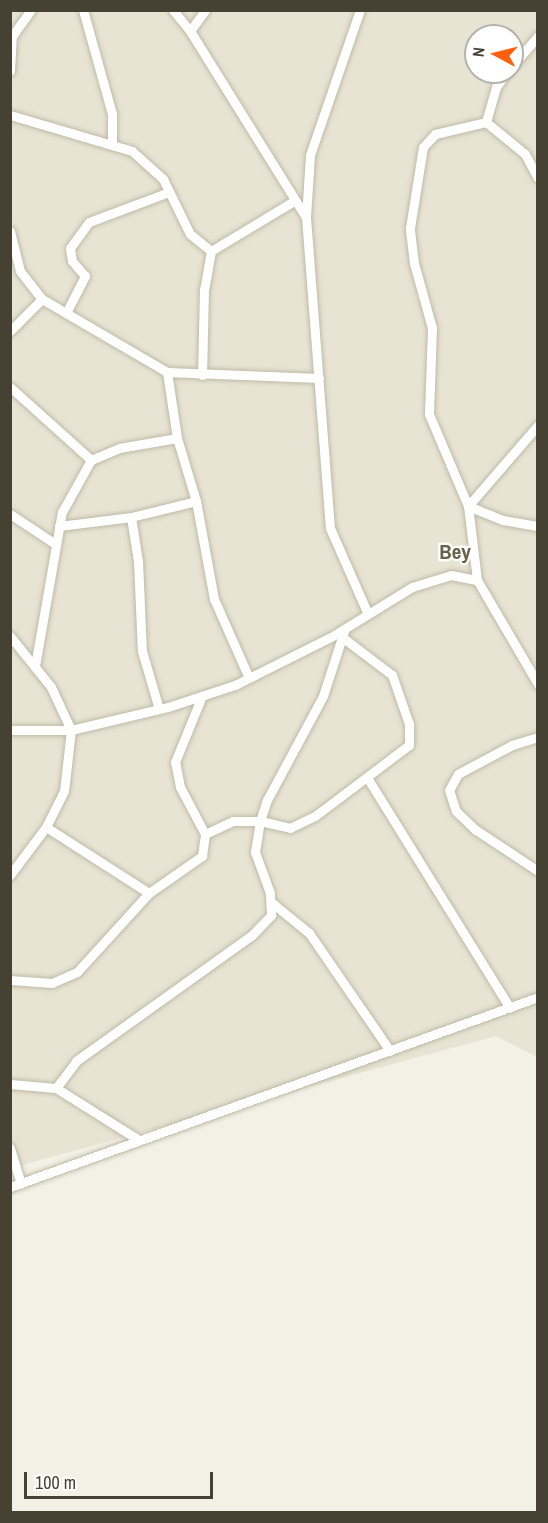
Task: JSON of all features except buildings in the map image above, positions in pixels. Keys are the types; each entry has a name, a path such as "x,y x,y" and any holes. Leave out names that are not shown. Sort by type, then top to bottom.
{"street":[{"path":"10,71 12,36 31,10"},
{"path":"83,10 112,114 112,144"},
{"path":"172,10 190,31 280,171 294,201 306,217"},
{"path":"190,31 205,10"},
{"path":"360,10 310,155 306,217 330,528 368,614"},
{"path":"524,52 537,36"},
{"path":"486,122 494,93 500,84"},
{"path":"10,116 132,151 163,179 190,234 211,251"},
{"path":"486,122 525,154 537,178"},
{"path":"486,122 435,134 425,143 410,228 414,263 432,328 429,414 468,506 477,580 537,684"},
{"path":"66,313 85,276 72,261 70,248 89,222 169,192"},
{"path":"202,375 204,289 211,251 294,201"},
{"path":"10,231 20,271 42,299 167,372 319,378"},
{"path":"10,331 42,299"},
{"path":"167,372 177,438 196,501 214,598 249,678"},
{"path":"10,387 91,460"},
{"path":"468,506 537,425"},
{"path":"35,666 54,543 62,512 91,460 119,448 177,438"},
{"path":"59,526 131,517 196,501"},
{"path":"468,506 503,520 537,526"},
{"path":"10,514 54,543"},
{"path":"131,517 138,561 142,651 159,709"},
{"path":"10,730 71,730 202,696 249,678 344,633 368,614 412,587 451,575 477,580"},
{"path":"205,834 234,821 260,821 290,828 368,779 409,745 409,724 392,675 344,633"},
{"path":"56,1088 76,1061 252,934 271,915 271,902 255,852 260,821 267,800 323,696 344,633"},
{"path":"10,636 51,687 71,730 64,791 46,827 10,875"},
{"path":"10,980 52,983 77,972 149,893 202,856 205,834 180,787 175,762 202,696"},
{"path":"537,737 512,745 458,774 449,790 456,811 476,830 537,871"},
{"path":"368,779 510,1008"},
{"path":"46,827 149,893"},
{"path":"271,902 309,933 390,1051"},
{"path":"10,1187 510,1008 537,996"},
{"path":"10,1084 56,1088 139,1140"},
{"path":"10,1148 21,1183"}],"shaded area":[{"path":"11,11 537,11 537,1057 496,1036 11,1168"}],"district":[{"name":"Bey","path":"455,552"}]}
